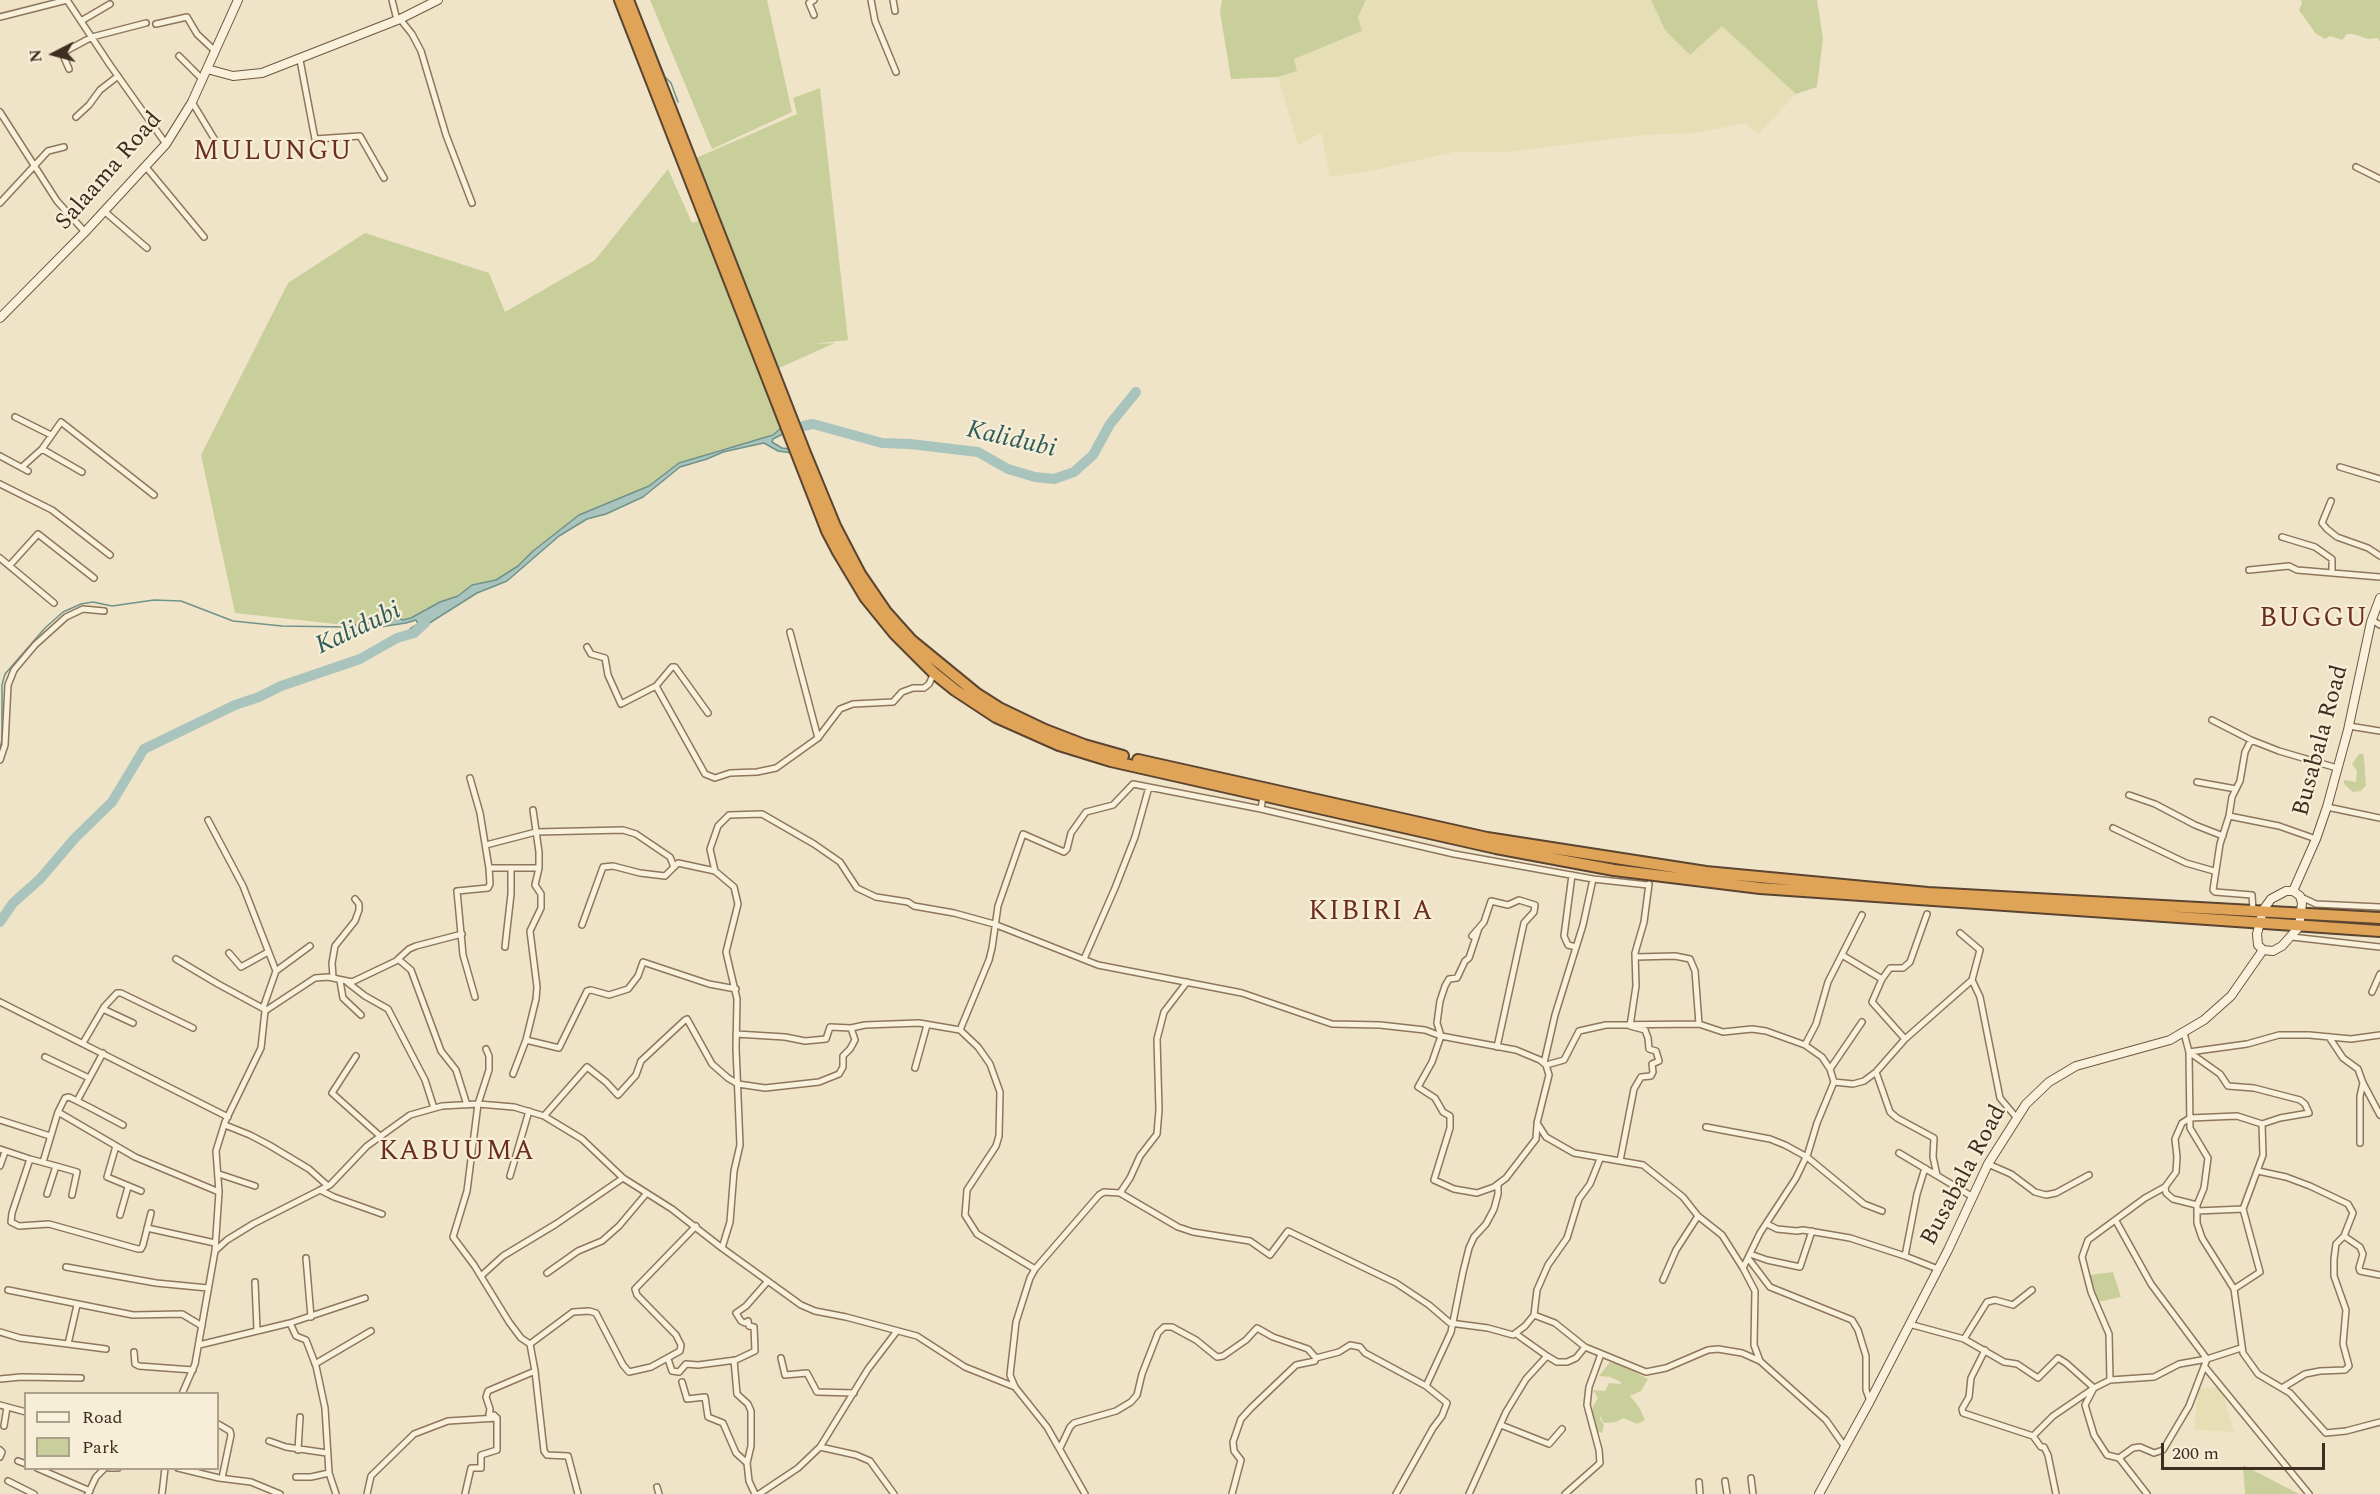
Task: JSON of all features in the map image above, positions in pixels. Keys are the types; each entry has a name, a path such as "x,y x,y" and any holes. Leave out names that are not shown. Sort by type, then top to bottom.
{"highway":[{"path":"620,0 831,529 865,597 895,634 934,673 996,717 1059,745 1111,761 1650,881 2380,931"},
{"path":"628,0 708,216"},
{"path":"831,529 886,612 911,640 957,680 999,708 1026,722 1111,753 1487,838 1706,872 1928,893 2380,918"}],"street":[{"path":"0,17 67,0 166,144"},
{"name":"Salaama Road","path":"1,315 86,232 166,144 192,102 238,0"},
{"path":"392,0 399,19 412,34 421,51 446,135 472,203"},
{"path":"207,69 227,76 262,74 399,19 438,0"},
{"path":"814,0 810,3 814,15"},
{"path":"871,0 875,21 896,72"},
{"path":"892,0 895,11"},
{"path":"81,21 110,4"},
{"path":"156,24 187,17 197,33 215,51"},
{"path":"69,69 63,55 64,52 92,36 146,23"},
{"path":"179,56 202,79"},
{"path":"300,60 315,139 360,136 384,178"},
{"path":"76,117 100,90 118,76"},
{"path":"192,102 215,140"},
{"path":"0,112 65,211 86,232"},
{"path":"0,204 48,152 64,147"},
{"path":"146,167 204,237"},
{"path":"2356,167 2380,179"},
{"path":"104,211 147,248"},
{"path":"15,417 51,435"},
{"path":"21,467 42,449 61,422 154,495"},
{"path":"42,449 82,472"},
{"path":"0,456 28,471"},
{"path":"2340,467 2380,479"},
{"path":"0,484 52,510 110,555"},
{"path":"2331,501 2322,523 2327,529 2337,537 2368,548 2380,556"},
{"path":"10,565 38,534 94,578"},
{"path":"2282,537 2315,547 2332,559 2332,573"},
{"path":"0,558 54,603"},
{"path":"2249,570 2289,566 2297,570 2380,577"},
{"name":"Busabala Road","path":"2296,893 2327,807 2349,726 2372,620 2380,598"},
{"path":"0,760 5,745 8,685 14,670 35,645 66,617 83,609 104,611"},
{"path":"2372,620 2380,625"},
{"path":"790,632 818,738"},
{"path":"587,647 591,654 605,658 608,675 621,704 656,686 669,670 675,667 708,714"},
{"path":"656,686 705,774 715,778 730,773 757,772 776,768 818,738 840,709 853,704 893,702 902,692 924,688 929,684 934,673"},
{"path":"2212,720 2251,740 2337,768"},
{"path":"2349,726 2380,731"},
{"path":"2251,740 2245,752 2243,769 2214,872 2214,891 2252,896 2258,910 2258,945 2263,951 2273,951 2282,946 2299,927 2302,903 2296,893"},
{"path":"470,778 486,845 490,884 488,888 457,891 463,955 475,997"},
{"path":"2197,782 2236,789"},
{"path":"960,1030 989,960 998,906 1023,834 1064,852 1071,833 1086,812 1113,805 1133,784 1261,809 1433,850 1593,879 1650,881 1644,922 1635,957 1636,991 1630,1026"},
{"path":"1084,959 1131,847 1149,787"},
{"path":"2129,795 2155,804 2195,825 2223,836"},
{"path":"1261,809 1263,796"},
{"path":"2327,807 2380,818"},
{"path":"513,1074 526,1040 536,999 530,931 541,908 541,894 536,885 539,868 533,810"},
{"path":"715,871 710,849 718,826 729,815 762,814 840,862 857,888 876,897 908,902 914,906 954,913 994,924 1098,965 1242,993 1332,1024 1425,1030 1441,1036 1523,1053 1545,1064 1564,1060 1577,1034 1582,1029 1606,1025 1699,1024 1723,1032 1746,1029 1766,1031 1805,1045 1822,1057 1830,1069 1834,1082 1817,1123 1807,1157 1760,1233 1743,1268"},
{"path":"2229,816 2279,826 2316,839"},
{"path":"208,820 243,886 276,971"},
{"path":"2113,828 2186,864 2214,872"},
{"path":"486,845 536,832 623,830 636,834 670,856 674,867"},
{"path":"1509,864 1511,851"},
{"path":"582,925 603,867 613,866 665,876 678,863 715,871 734,887 738,904 726,952 736,989 740,1153 734,1171 730,1222 722,1248"},
{"path":"489,868 539,868"},
{"path":"505,947 511,868"},
{"path":"1572,875 1564,936 1568,945 1576,947"},
{"path":"1479,928 1469,958 1465,961 1457,978 1449,980 1445,986 1437,1023 1441,1036 1432,1062 1418,1087 1435,1098 1443,1112 1450,1116 1450,1128 1434,1180 1454,1189 1477,1193 1498,1185 1506,1178 1536,1139 1537,1123 1549,1079 1545,1064 1554,1015 1576,947 1593,879"},
{"path":"2258,910 2277,894 2296,893 2316,904 2380,907"},
{"path":"333,978 332,963 335,946 355,921 359,910 359,904 355,899"},
{"path":"1472,936 1484,922 1491,901 1508,905 1519,900 1535,905 1534,912 1524,923 1497,1047"},
{"path":"1905,1039 1873,1004 1882,979 1890,968 1903,968 1908,965 1927,914"},
{"path":"1805,1045 1816,1024 1828,982 1862,915"},
{"path":"1834,1082 1853,1084 1864,1081 1876,1072 1905,1039 1972,980 1980,950 1960,933"},
{"path":"264,1009 315,978 333,978 352,982 398,959 404,952 416,946 462,934"},
{"path":"2292,937 2380,947"},
{"path":"183,1392 193,1370 199,1345 215,1251 219,1192 216,1151 228,1117 261,1048 264,1009 276,971 310,946"},
{"name":"Busabala Road","path":"1819,1494 1938,1269 1989,1164 2016,1117 2036,1093 2068,1069 2086,1062 2153,1046 2184,1034 2231,996 2263,951"},
{"path":"229,953 241,967 268,952"},
{"path":"1842,955 1882,979"},
{"path":"1635,957 1675,956 1690,959 1695,971 1699,1024"},
{"path":"176,959 264,1009"},
{"path":"398,959 411,970 441,1051 456,1070 467,1105"},
{"path":"526,1040 559,1048 587,991 609,995 628,989 638,976 643,962 709,984 736,989"},
{"path":"2372,992 2380,974"},
{"path":"1972,980 1980,997 2000,1098 2016,1117"},
{"path":"344,981 343,998 361,1016"},
{"path":"344,981 388,1009 425,1080 434,1108"},
{"path":"1120,1193 1140,1156 1157,1134 1159,1096 1156,1054 1161,1021 1167,1007 1186,982"},
{"path":"83,1043 104,1007 113,996 121,993 194,1028"},
{"path":"0,1002 228,1117"},
{"path":"104,1007 105,1010 133,1023"},
{"path":"544,1116 587,1067 618,1095 636,1075 641,1061 687,1019 712,1064 738,1084 765,1088 819,1082 835,1077 842,1071 843,1056 855,1040 851,1028"},
{"path":"1830,1069 1862,1022"},
{"path":"736,1034 785,1037 805,1041 826,1039 830,1027 927,1025 960,1030 978,1047 990,1064 1000,1092 999,1136 996,1146 967,1191 964,1203 965,1215 977,1234 1035,1269"},
{"path":"915,1068 927,1025"},
{"path":"1620,1161 1634,1089 1641,1077 1651,1076 1652,1064 1659,1061 1656,1051 1649,1049 1645,1030 1630,1026"},
{"path":"2184,1034 2189,1052 2192,1132 2208,1158 2204,1188 2197,1208 2197,1223 2202,1238 2234,1289 2240,1322 2241,1348 2247,1361 2258,1374 2290,1393 2326,1433 2346,1431 2380,1422"},
{"path":"2189,1052 2247,1044 2279,1035 2351,1039 2380,1035"},
{"path":"2329,1037 2343,1058 2358,1070 2380,1115"},
{"path":"486,1049 489,1056 489,1070 478,1104 467,1191 453,1234 509,1322 521,1338 530,1344 545,1454 568,1456 578,1494"},
{"path":"2110,1380 2109,1334 2091,1292 2082,1257 2088,1240 2145,1198 2165,1187 2176,1172 2175,1139 2177,1132 2182,1123 2190,1118 2240,1116 2262,1124 2309,1113 2305,1104 2300,1100 2254,1088 2228,1086 2220,1074 2189,1052"},
{"path":"77,1101 103,1053"},
{"path":"356,1056 332,1093 380,1136"},
{"path":"45,1057 89,1078"},
{"path":"1876,1072 1890,1112 1934,1138 1933,1156 1937,1175"},
{"path":"2360,1143 2359,1106 2363,1083"},
{"path":"43,1162 58,1112 65,1098 77,1101 123,1125"},
{"path":"215,1251 227,1240 253,1224 328,1186 367,1146 410,1114 434,1108 478,1104 514,1107 544,1116 587,1144 622,1178 696,1226 722,1248 795,1301 815,1311 928,1341 965,1366 1015,1387"},
{"path":"510,1176 529,1111"},
{"path":"58,1112 135,1157 219,1192"},
{"path":"0,1120 50,1136"},
{"path":"1537,1123 1546,1137 1574,1153 1599,1159 1636,1163 1652,1170 1683,1197 1698,1216 1722,1235 1743,1268 1756,1296 1754,1336 1760,1361"},
{"path":"2234,1289 2260,1272 2243,1209 2264,1151 2262,1124"},
{"path":"225,1125 268,1145 309,1170 328,1186"},
{"path":"1706,1127 1770,1139 1807,1157 1864,1204 1882,1211"},
{"path":"1536,1139 1546,1137"},
{"path":"116,1146 108,1177 141,1191"},
{"path":"0,1166 2,1150 77,1172 72,1194"},
{"path":"1899,1153 1973,1197"},
{"path":"30,1159 11,1215 12,1224 49,1224 141,1249 151,1213"},
{"path":"1516,1334 1534,1316 1537,1290 1548,1265 1568,1238 1579,1199 1590,1184 1599,1159"},
{"path":"1989,1164 2011,1174 2035,1192 2046,1195 2056,1193 2089,1175"},
{"path":"47,1194 56,1166"},
{"path":"1905,1256 1917,1194 1925,1167"},
{"path":"2258,1171 2297,1181 2348,1204 2353,1213 2344,1236 2336,1244 2334,1251 2334,1276 2346,1310 2343,1347 2349,1366 2344,1370 2305,1374 2282,1388"},
{"path":"219,1174 255,1186"},
{"path":"481,1276 503,1256 556,1224 622,1178"},
{"path":"1426,1386 1454,1325 1469,1248 1494,1209 1498,1185"},
{"path":"120,1215 128,1187"},
{"path":"2165,1187 2167,1196 2197,1208 2243,1209"},
{"path":"320,1190 382,1214"},
{"path":"1085,1494 1060,1448 1035,1410 1015,1387 1010,1375 1016,1322 1035,1269 1092,1201 1104,1192 1120,1193 1178,1227 1193,1232 1250,1241 1270,1255 1288,1231 1396,1283 1454,1325 1488,1328 1516,1334 1557,1362 1567,1362 1576,1358 1585,1347"},
{"path":"547,1273 578,1251 602,1241 619,1226 646,1194"},
{"path":"1663,1280 1676,1250 1698,1216"},
{"path":"2116,1221 2151,1284 2207,1359"},
{"path":"1767,1224 1778,1229 1812,1231 1850,1238 1938,1269"},
{"path":"530,1344 573,1312 589,1311 596,1313 629,1372 651,1367 680,1351 681,1346 676,1335 637,1295 635,1289 696,1226"},
{"path":"147,1228 215,1243"},
{"path":"1749,1256 1798,1268 1802,1265 1812,1231"},
{"path":"2344,1236 2360,1247 2362,1254 2360,1271 2380,1275"},
{"path":"1749,1256 1770,1287 1852,1320 1858,1330 1866,1356 1866,1390 1870,1401"},
{"path":"306,1258 311,1317"},
{"path":"66,1268 173,1285 208,1288"},
{"path":"668,1359 672,1371 679,1372 686,1364 698,1365 734,1360 754,1352 756,1347 754,1326 749,1326 748,1321 745,1323 741,1321 736,1313 746,1306 768,1281"},
{"path":"255,1282 257,1330"},
{"path":"8,1290 133,1315 182,1314 202,1326"},
{"path":"1964,1339 1987,1302 1995,1300 2013,1305 2032,1290"},
{"path":"199,1345 290,1323 365,1298"},
{"path":"68,1344 77,1305"},
{"path":"1534,1316 1555,1323 1585,1347 1646,1372 1666,1368 1698,1353 1714,1349 1735,1351 1760,1361 1826,1420 1845,1447"},
{"path":"290,1323 296,1336 306,1340 315,1364 325,1408 329,1473 336,1494"},
{"path":"1909,1324 1964,1339 2004,1362 2017,1364 2038,1378 2058,1358 2094,1388"},
{"path":"1060,1448 1074,1423 1116,1412 1131,1402 1137,1395 1142,1374 1158,1333 1164,1327 1172,1327 1220,1357 1246,1340 1257,1328 1273,1337 1308,1349 1316,1358"},
{"path":"315,1364 371,1331"},
{"path":"734,1360 737,1394 748,1404 751,1411 751,1446 747,1463 749,1481 757,1494 798,1467 819,1447 877,1357 897,1331"},
{"path":"0,1332 20,1338 106,1349"},
{"path":"1232,1494 1241,1460 1234,1451 1233,1442 1241,1419 1296,1365 1315,1361 1316,1358 1339,1352 1350,1346 1360,1347 1365,1353 1445,1399 1447,1408 1428,1435 1396,1494"},
{"path":"2033,1436 2053,1416 2110,1380 2154,1377 2179,1364 2207,1359 2241,1348"},
{"path":"1985,1350 1971,1378 1969,1396 1962,1409 1963,1413 2033,1436 2041,1447 2044,1447 2048,1455 2056,1494"},
{"path":"134,1352 135,1364 139,1366 193,1370"},
{"path":"1565,1494 1600,1463 1599,1450 1587,1405 1589,1387 1601,1354"},
{"path":"1469,1494 1523,1383 1547,1356"},
{"path":"781,1358 785,1375 807,1373 817,1392 854,1393"},
{"path":"2119,1458 2133,1448 2140,1447 2157,1453 2163,1450 2189,1407 2207,1359"},
{"path":"2205,1367 2309,1494"},
{"path":"497,1418 489,1415 490,1409 486,1397 488,1391 535,1371"},
{"path":"0,1379 81,1378"},
{"path":"682,1382 687,1399 705,1397 708,1417 723,1423 736,1453 747,1463"},
{"path":"2094,1388 2085,1405 2091,1429 2107,1455 2119,1458 2147,1494"},
{"path":"0,1405 24,1411"},
{"path":"4,1426 7,1407"},
{"path":"298,1450 300,1417"},
{"path":"367,1494 371,1476 414,1434 448,1421 497,1418"},
{"path":"465,1494 471,1468 481,1468 481,1455 497,1450 497,1418"},
{"path":"219,1425 230,1431 231,1435 222,1478"},
{"path":"1501,1425 1550,1444 1562,1429"},
{"path":"268,1441 298,1450 327,1453"},
{"path":"819,1447 856,1455 870,1461 894,1494"},
{"path":"0,1450 2,1452 0,1456"},
{"path":"18,1461 24,1463"},
{"path":"41,1470 89,1492 96,1477 105,1470"},
{"path":"162,1494 165,1470"},
{"path":"187,1470 251,1482 280,1494"},
{"path":"296,1477 311,1477 329,1473"},
{"path":"1751,1478 1754,1494"},
{"path":"8,1481 34,1494"},
{"path":"1725,1481 1727,1494"},
{"path":"1699,1482 1700,1494"},
{"path":"657,1487 659,1494"}],"shaded area":[{"path":"1366,0 1651,0 1665,30 1691,54 1722,25 1796,94 1758,134 1745,123 1696,133 1645,135 1505,152 1454,152 1375,170 1330,177 1321,133 1298,145 1278,77 1296,71 1294,59 1362,31 1358,17"},
{"path":"2221,1387 2234,1432 2194,1430 2198,1388"}],"green space":[{"path":"650,0 767,0 792,112 712,149"},
{"path":"1222,0 1366,0 1358,17 1362,31 1294,59 1297,71 1278,77 1231,79 1220,12"},
{"path":"1651,0 1817,0 1823,38 1817,87 1796,94 1722,26 1690,55 1665,30"},
{"path":"2301,0 2380,0 2380,42 2378,38 2368,39 2353,34 2347,34 2342,40 2330,36 2325,39 2316,34 2299,10"},
{"path":"820,88 848,340 814,344 835,343 779,368 696,158 797,114 793,98"},
{"path":"668,169 692,223 700,220 781,428 777,432 748,444 722,449 679,463 649,486 579,515 533,551 518,566 496,580 472,585 458,596 440,602 411,618 403,620 384,618 354,626 235,613 201,455 288,283 365,233 489,273 505,312 595,260"},
{"path":"2359,754 2363,754 2364,758 2366,785 2361,791 2353,792 2344,784 2344,780 2356,782 2357,771 2352,764"},
{"path":"2113,1272 2121,1297 2098,1302 2090,1275"},
{"path":"1610,1362 1622,1365 1648,1379 1641,1391 1630,1396 1639,1407 1645,1420 1637,1424 1623,1418 1616,1422 1604,1423 1600,1416 1604,1425 1602,1433 1595,1430 1591,1417 1593,1406 1598,1398 1593,1390 1605,1391 1609,1383 1621,1384 1610,1377 1599,1376"},
{"path":"2243,1465 2299,1494 2245,1494"}],"water":[{"path":"781,428 783,434 773,439 772,442 782,448 790,449 792,453 778,451 764,443 723,452 680,467 643,497 606,514 587,519 559,536 507,581 477,593 412,634 410,629 418,624 416,620 347,632 345,626 368,624 384,618 403,620 411,618 440,602 458,596 472,585 496,580 518,566 533,551 579,515 649,486 679,463 773,435"}],"waterway":[{"path":"634,0 665,77 671,83 678,102"},
{"name":"Kalidubi","path":"803,426 813,424 882,443 978,452 1008,469 1035,477 1054,479 1074,472 1093,455 1110,424 1136,392"},
{"path":"0,748 2,685 5,674 45,628 63,612 81,604 93,602 112,606 154,600 181,601 233,621 282,626 345,627"},
{"name":"Kalidubi","path":"0,922 13,903 40,879 75,838 112,802 144,749 235,705 281,686 360,659 397,638 414,633 425,623"}],"district":[{"name":"MULUNGU","path":"273,154"},
{"name":"BUGGU","path":"2314,621"},
{"name":"KIBIRI A","path":"1371,914"},
{"name":"KABUUMA","path":"457,1154"}]}
